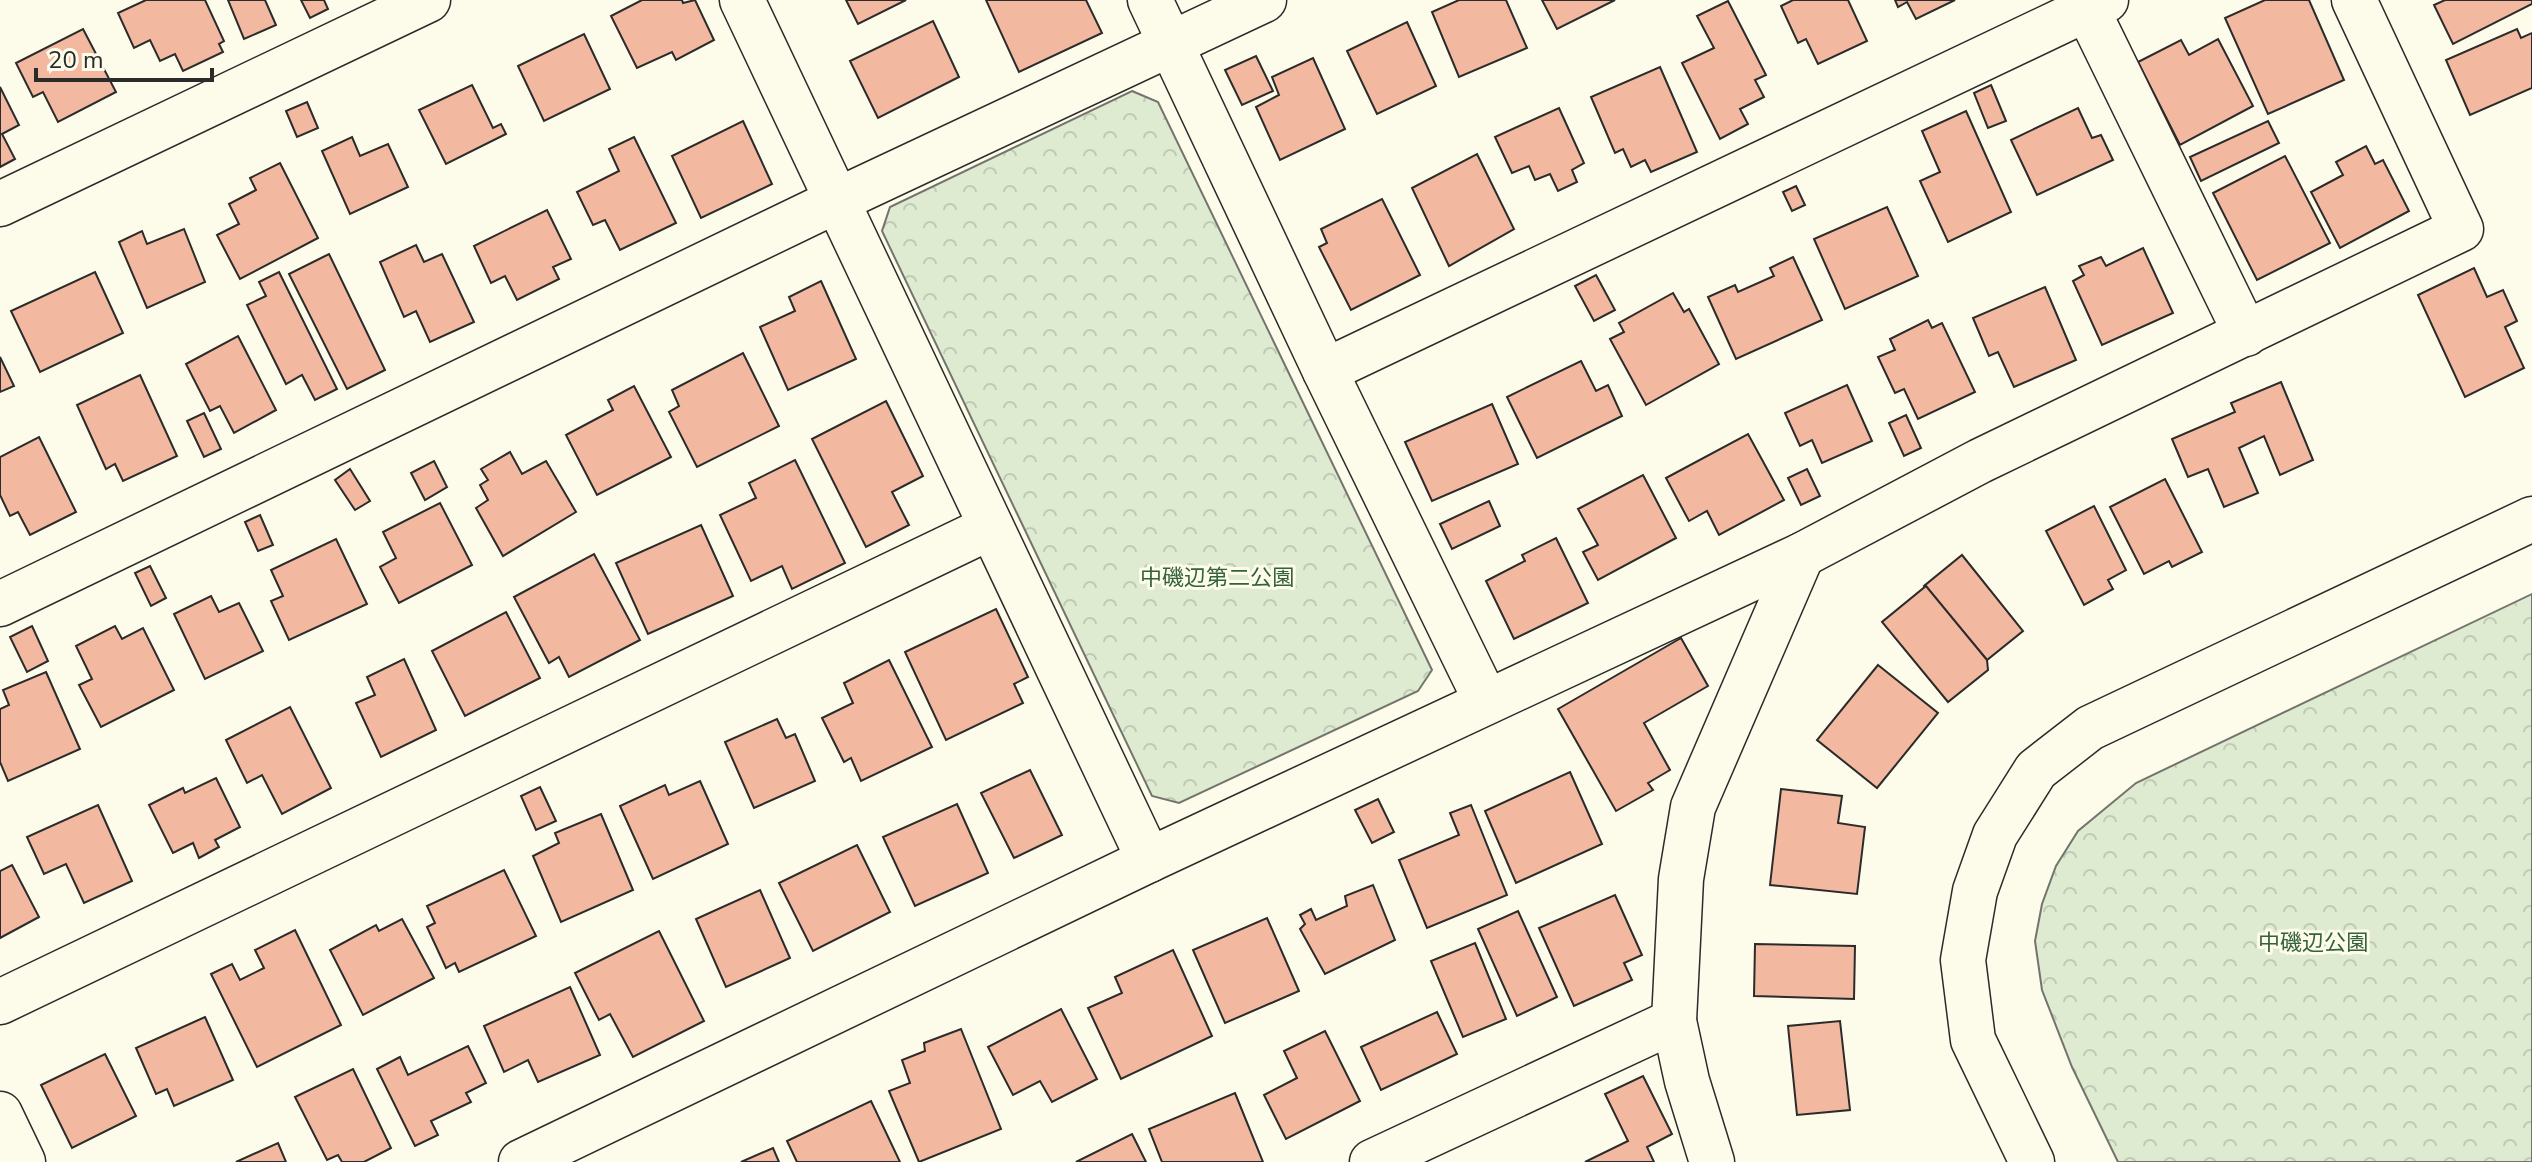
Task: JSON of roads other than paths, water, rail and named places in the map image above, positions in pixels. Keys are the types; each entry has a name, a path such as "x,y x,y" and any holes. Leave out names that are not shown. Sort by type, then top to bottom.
{"street":[{"path":"0,204 428,0"},
{"path":"742,0 1149,860"},
{"path":"1150,0 1325,371 1486,701"},
{"path":"0,604 838,200 1264,0"},
{"path":"521,1162 1149,860 1802,555 1980,461 2461,229 2354,0"},
{"path":"1325,371 2096,5 2246,334"},
{"path":"2032,1162 1973,1040 1963,960 1975,891 1995,835 2036,770 2090,728 2532,519"},
{"path":"0,1002 991,527"},
{"path":"1712,1162 1687,1081 1674,1021 1681,879 1693,807 1802,555"},
{"path":"1372,1162 1674,1021"},
{"path":"0,1114 23,1162"}],"park label":[{"name":"中磯辺第二公園","path":"1217,577"},
{"name":"中磯辺公園","path":"2313,942"}]}
